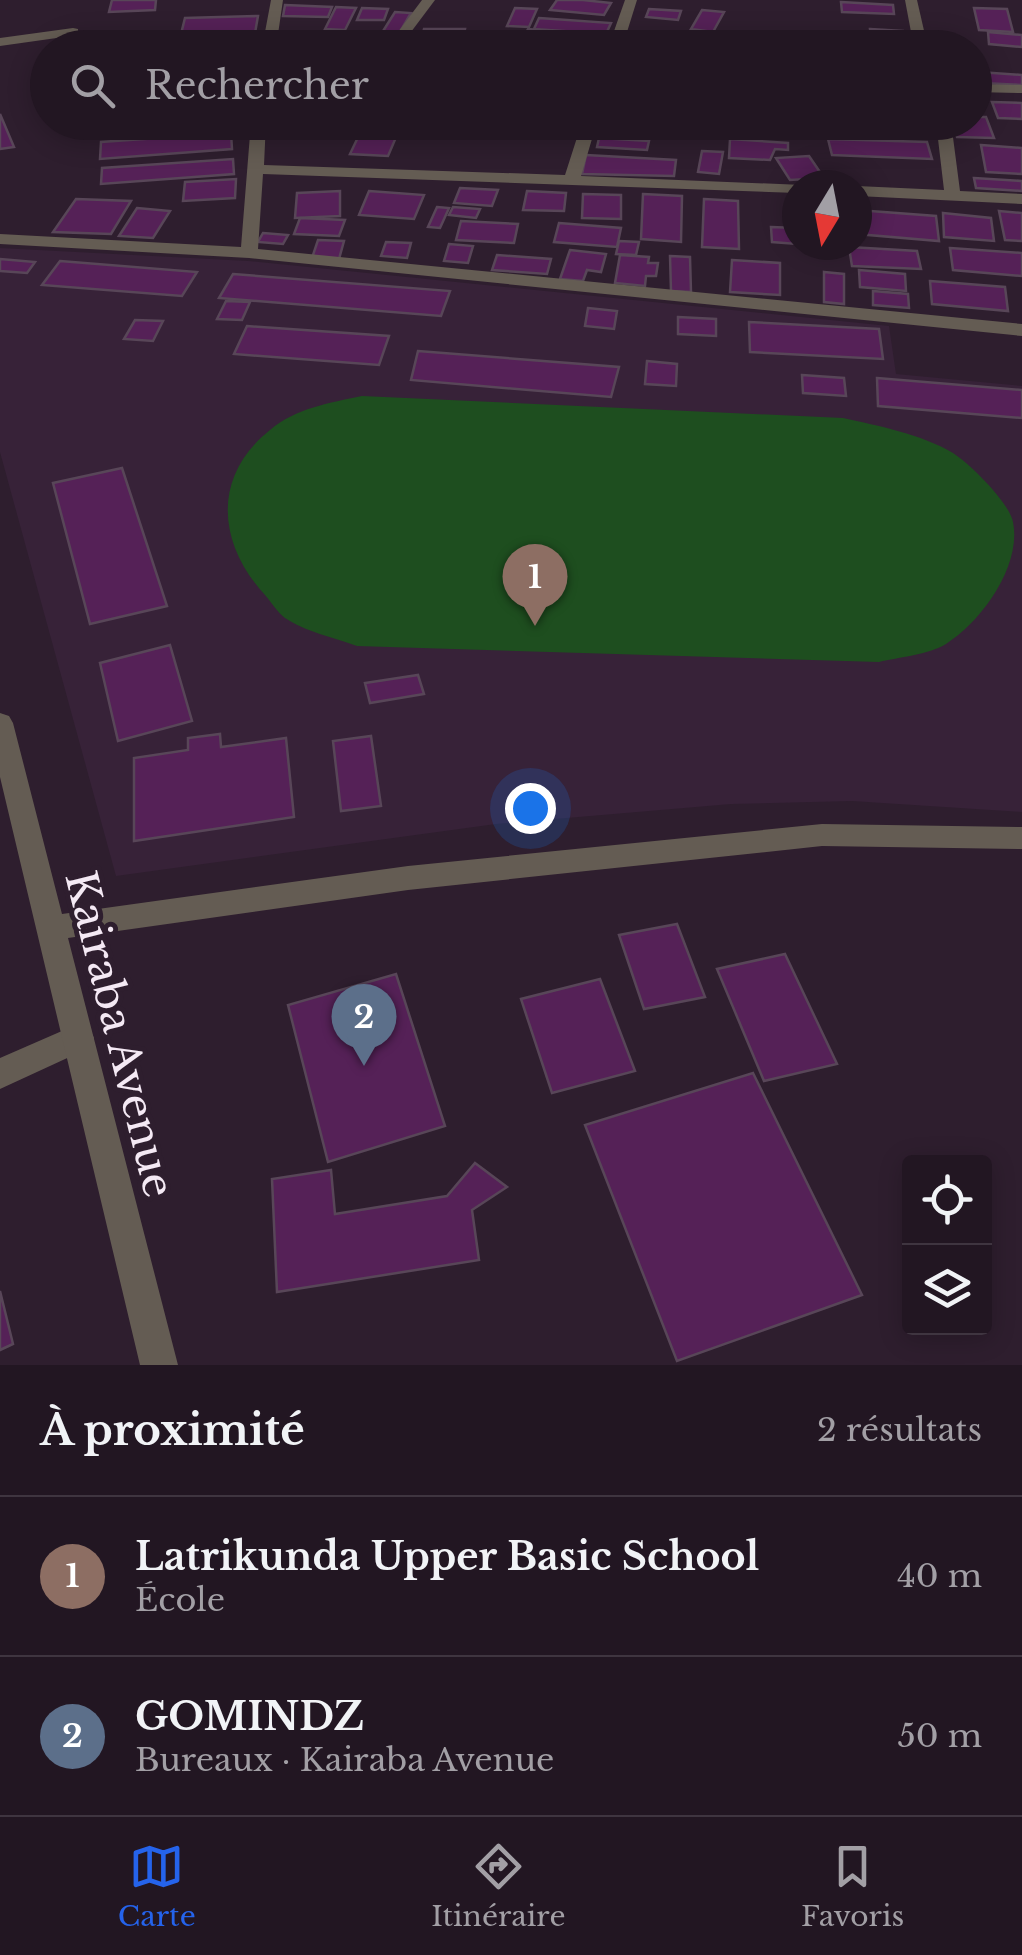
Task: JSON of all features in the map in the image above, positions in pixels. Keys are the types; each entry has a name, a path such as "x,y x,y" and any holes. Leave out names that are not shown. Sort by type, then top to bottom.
{"street":[{"path":"272,30 277,0"},
{"path":"406,30 429,0"},
{"path":"621,30 631,0"},
{"path":"911,0 918,30"},
{"path":"0,42 30,38"},
{"path":"992,88 1022,89"},
{"path":"248,252 258,140"},
{"path":"572,178 584,140"},
{"path":"945,140 953,196"},
{"path":"255,170 782,187"},
{"path":"872,192 1022,199"},
{"path":"0,239 248,252 1022,330"},
{"name":"Kairaba Avenue","path":"0,723 159,1365"},
{"path":"49,928 408,878 822,836 1022,838"},
{"path":"0,1074 78,1038"}],"shaded area":[{"path":"0,248 248,261 889,326 896,374 1022,386 1022,812 852,801 731,804 496,824 116,876 0,452"}],"green space":[{"path":"362,396 843,418 885,428 941,446 978,474 1010,514 1014,539 1011,557 996,591 959,634 931,651 879,662 357,646 301,627 280,613 249,575 238,554 230,533 228,511 230,489 238,468 270,430 302,411"}],"building":[{"path":"112,0 156,0 155,10 109,12"},
{"path":"557,0 611,3 604,15 550,10"},
{"path":"841,2 893,5 894,14 842,12"},
{"path":"285,5 332,7 328,17 283,16"},
{"path":"336,7 356,8 345,30 325,29"},
{"path":"362,8 388,9 384,20 357,20"},
{"path":"515,8 537,9 529,27 507,26"},
{"path":"974,8 1007,9 1013,32 979,30"},
{"path":"649,9 681,11 678,20 646,17"},
{"path":"702,10 724,12 714,30 691,29"},
{"path":"395,12 411,13 401,30 384,30"},
{"path":"258,16 256,30 182,30 185,18"},
{"path":"539,18 611,23 608,30 534,29"},
{"path":"992,32 1022,35 1022,47 992,44"},
{"path":"992,73 1022,75 1022,85 992,84"},
{"path":"992,102 1022,103 1022,119 998,118"},
{"path":"0,114 14,147 0,149"},
{"path":"231,140 232,149 100,159 101,142"},
{"path":"357,140 395,140 388,156 350,154"},
{"path":"599,140 649,141 647,150 597,147"},
{"path":"730,140 788,143 788,150 775,149 770,160 729,158"},
{"path":"828,140 927,142 932,159 832,155"},
{"path":"981,145 1022,148 1022,174 986,172"},
{"path":"702,151 723,152 719,174 698,172"},
{"path":"586,155 676,160 674,176 582,174"},
{"path":"809,156 819,170 784,170 776,158"},
{"path":"233,159 234,174 101,184 102,168"},
{"path":"974,178 1022,181 1022,191 976,188"},
{"path":"236,179 235,198 183,201 185,182"},
{"path":"460,188 498,190 492,206 454,203"},
{"path":"340,191 340,216 295,218 297,193"},
{"path":"369,191 424,195 414,219 359,215"},
{"path":"527,191 566,193 564,211 523,210"},
{"path":"583,194 621,195 621,219 582,218"},
{"path":"643,194 682,196 681,242 641,239"},
{"path":"76,199 131,201 111,234 53,232"},
{"path":"704,199 738,201 739,249 702,247"},
{"path":"437,207 449,208 440,228 428,227"},
{"path":"453,207 480,209 476,218 449,215"},
{"path":"137,208 170,211 153,238 119,236"},
{"path":"872,211 936,216 939,241 872,235"},
{"path":"999,211 1022,213 1022,241 1005,240"},
{"path":"943,213 991,218 994,241 944,237"},
{"path":"300,218 345,220 339,236 294,234"},
{"path":"461,221 518,224 514,243 456,240"},
{"path":"559,223 621,228 617,247 554,242"},
{"path":"771,227 782,227 782,243 772,242"},
{"path":"263,233 288,235 283,244 258,242"},
{"path":"318,240 344,241 339,259 312,258"},
{"path":"619,241 639,242 636,255 616,254"},
{"path":"386,242 411,243 407,258 381,256"},
{"path":"449,244 473,246 468,263 444,261"},
{"path":"872,248 917,251 921,269 852,266 851,260 872,260"},
{"path":"950,248 1022,253 1022,276 953,270"},
{"path":"570,250 606,254 601,272 587,270 583,281 560,279"},
{"path":"497,255 551,259 547,274 492,270"},
{"path":"620,255 649,257 648,263 658,263 656,276 646,276 645,286 615,283"},
{"path":"670,256 690,257 691,292 671,291"},
{"path":"0,259 35,262 27,273 0,271"},
{"path":"732,260 780,263 780,295 730,292"},
{"path":"60,261 197,272 182,296 42,285"},
{"path":"859,270 905,274 906,291 860,287"},
{"path":"824,272 844,274 844,304 824,302"},
{"path":"233,274 450,291 441,316 219,298"},
{"path":"930,281 1005,287 1008,311 932,304"},
{"path":"873,291 908,294 909,308 873,305"},
{"path":"226,301 250,302 242,320 217,319"},
{"path":"588,308 617,311 614,329 585,326"},
{"path":"678,317 716,319 716,336 678,334"},
{"path":"135,320 163,321 153,341 124,339"},
{"path":"749,322 879,329 883,359 750,352"},
{"path":"247,326 389,336 379,365 234,354"},
{"path":"418,351 619,367 611,397 411,380"},
{"path":"647,361 677,364 676,386 645,384"},
{"path":"802,375 844,378 846,396 803,393"},
{"path":"877,378 1022,390 1022,418 878,406"},
{"path":"122,468 167,606 90,624 53,483"},
{"path":"170,645 192,721 118,741 100,663"},
{"path":"418,675 424,694 370,703 365,683"},
{"path":"220,734 221,747 286,738 294,817 134,841 134,758 188,750 188,738"},
{"path":"371,736 381,806 341,811 333,741"},
{"path":"677,924 705,997 644,1009 619,935"},
{"path":"785,954 837,1064 764,1081 717,969"},
{"path":"396,974 445,1126 328,1162 288,1005"},
{"path":"600,979 635,1071 552,1093 521,999"},
{"path":"753,1073 862,1295 677,1361 585,1125"},
{"path":"475,1163 507,1187 472,1210 479,1260 277,1292 272,1179 331,1170 335,1214 447,1196"},
{"path":"0,1291 13,1344 0,1350"}],"place":[{"name":"Latrikunda Upper Basic School","path":"535,626"},
{"name":"GOMINDZ","path":"364,1066"}]}
